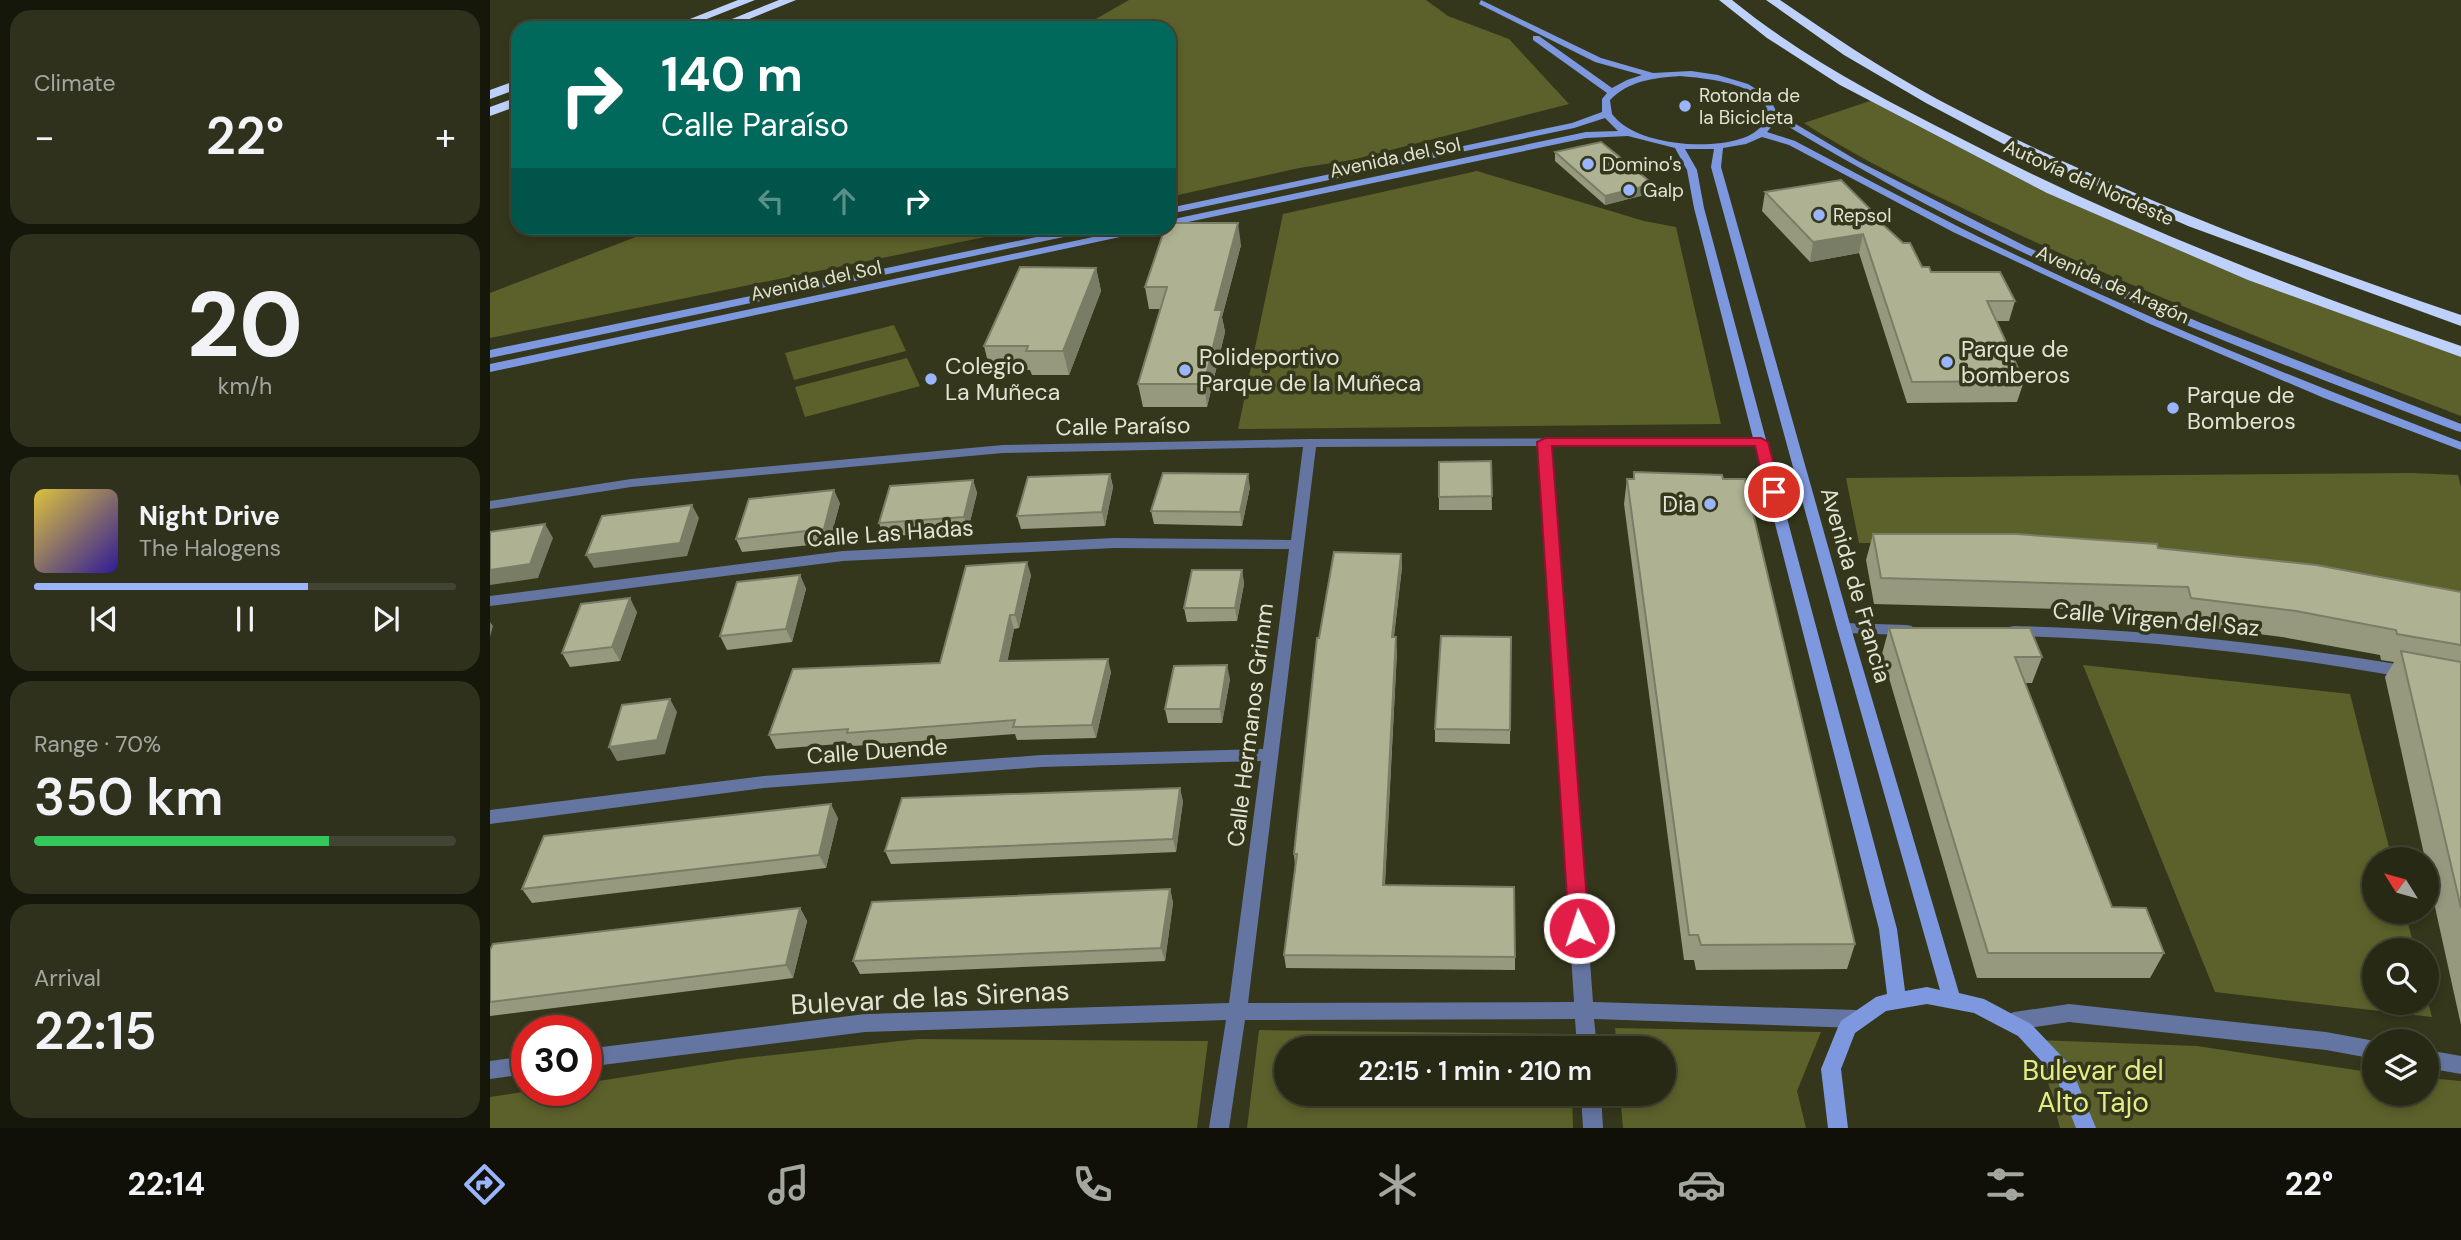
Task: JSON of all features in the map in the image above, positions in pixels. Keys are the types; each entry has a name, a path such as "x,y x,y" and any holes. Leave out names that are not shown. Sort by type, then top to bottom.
{"highway":[{"path":"692,21 750,0"},
{"path":"733,21 790,0"},
{"name":"Autovía del Nordeste","path":"1725,0 1767,34 1806,60 1998,165 2232,268 2461,352"},
{"name":"Autovía del Nordeste","path":"1772,0 1858,58 1966,119 2098,182 2257,248 2461,321"},
{"path":"1788,0 1858,58"},
{"path":"490,94 511,86"},
{"path":"490,111 511,104"}],"street":[{"path":"1480,1 1598,60 1653,75"},
{"path":"1480,1 1587,72 1612,92"},
{"path":"1653,75 1631,81 1612,92 1606,99 1606,114 1629,133 1679,146 1720,145 1743,141 1760,133 1770,125 1774,115"},
{"name":"Avenida de Aragón","path":"1653,75 1709,76 1735,82 1756,91 1769,102 1774,115 1877,174 2062,265 2338,382 2461,428"},
{"name":"Avenida del Sol","path":"1176,210 1574,125 1606,114"},
{"name":"Avenida del Sol","path":"1176,222 1586,135 1629,133"},
{"name":"Avenida de Aragón","path":"1760,133 1792,143 1957,230 2154,322 2328,395 2461,446"},
{"name":"Avenida de Francia","path":"1720,145 1716,154 1716,167 1844,628 1951,996"},
{"path":"1679,146 1692,170 1699,208 1888,929 1897,998"},
{"name":"Avenida del Sol","path":"490,354 1059,235"},
{"name":"Avenida del Sol","path":"490,368 1115,235"},
{"path":"1545,442 1586,1036"},
{"name":"Calle Paraíso","path":"490,505 631,483 1003,449 1310,443 1761,442"},
{"name":"Calle Hermanos Grimm","path":"1237,1013 1310,443"},
{"name":"Calle Las Hadas","path":"490,601 843,556 1114,543 1296,545"},
{"path":"1844,628 1928,630"},
{"name":"Calle Virgen del Saz","path":"1995,631 2109,634 2179,640 2344,661 2422,675"},
{"name":"Calle Duende","path":"490,817 764,782 1041,761 1269,755"},
{"path":"1839,1128 1831,1105 1830,1080 1834,1057 1843,1036 1857,1019 1875,1006 1897,998 1923,994 1951,996 1983,1005 2014,1021 2038,1040 2062,1068 2078,1097 2085,1128"},
{"name":"Bulevar de las Sirenas","path":"602,1056 865,1023 1237,1013 1585,1010 1857,1019"},
{"path":"1219,1128 1237,1013"},
{"path":"2014,1021 2069,1013 2326,1041 2362,1048"},
{"path":"2439,1061 2461,1065"},
{"path":"490,1070 511,1067"},
{"path":"1592,1106 1593,1128"}],"green space":[{"path":"1129,0 1426,0 1448,16 1509,39 1569,104 1352,160 1299,168 1176,195 1176,21 1092,21"},
{"path":"1876,99 2065,196 2461,352 2461,416 2239,329 2074,260 1910,183 1804,123"},
{"path":"1477,171 1644,221 1676,227 1721,424 1238,429 1283,214"},
{"path":"641,235 995,235 490,338 490,293"},
{"path":"894,325 906,351 794,380 785,353"},
{"path":"907,358 920,386 805,417 795,387"},
{"path":"2412,473 2458,475 2461,487 2461,596 2109,542 1859,543 1846,478"},
{"path":"2083,665 2350,694 2389,847 2362,847 2362,924 2408,924 2412,938 2362,938 2362,1009 2215,992"},
{"path":"1615,1028 1821,1032 1797,1091 1806,1128 1623,1128 1621,1106 1676,1106 1676,1036 1616,1036"},
{"path":"1259,1030 1569,1034 1274,1036 1274,1106 1572,1106 1573,1128 1247,1128"},
{"path":"918,1039 1208,1041 1197,1128 490,1128 490,1097 511,1094 511,1106 602,1106 602,1080 738,1059"},
{"name":"Bulevar del Alto Tajo","path":"2037,1040 2197,1046 2362,1071 2362,1106 2439,1106 2439,1079 2461,1081 2461,1128 2060,1128"}],"building":[{"path":"1601,142 1653,184 1605,196 1555,152"},
{"path":"1841,180 1871,210 1868,211 1903,243 1910,243 1922,267 1929,267 1931,272 2000,272 2015,301 1987,301 2024,381 1912,382 1863,234 1813,242 1765,192"},
{"path":"1176,223 1238,223 1215,310 1222,310 1204,384 1138,384 1167,287 1145,287 1163,235 1176,235"},
{"path":"1020,267 1096,268 1063,351 1026,351 1028,346 984,346"},
{"path":"1491,461 1492,496 1439,497 1439,462"},
{"path":"1634,472 1722,475 1723,479 1745,479 1855,944 1701,945 1698,935 1689,935 1627,479 1634,479"},
{"path":"1163,473 1248,474 1240,512 1151,511"},
{"path":"1110,474 1102,512 1017,516 1028,477"},
{"path":"973,480 964,517 879,523 890,486"},
{"path":"834,490 824,529 736,539 749,499"},
{"path":"692,505 680,543 586,555 602,516"},
{"path":"545,524 530,564 490,570 490,532"},
{"path":"1873,534 2016,534 2157,544 2158,548 2316,565 2461,592 2461,645 2397,634 2396,630 2296,611 2191,598 2188,587 1881,578"},
{"path":"1334,552 1401,554 1392,637 1396,637 1383,885 1514,887 1515,957 1284,955 1297,854 1294,854 1317,638"},
{"path":"1027,562 1015,615 1010,615 1000,661 1108,659 1092,725 1013,727 1015,720 847,733 848,729 769,735 793,669 940,663 966,566"},
{"path":"1192,570 1242,570 1235,608 1184,608"},
{"path":"800,575 786,629 720,636 737,582"},
{"path":"630,598 612,647 562,653 581,604"},
{"path":"1889,628 2030,628 2042,657 2015,657 2112,907 2146,908 2164,953 1988,953"},
{"path":"1441,636 1511,637 1510,730 1435,729"},
{"path":"2401,651 2461,662 2461,908"},
{"path":"1227,665 1220,709 1165,709 1174,666"},
{"path":"670,699 657,740 609,747 622,705"},
{"path":"1180,788 1173,839 885,851 902,798"},
{"path":"831,804 819,855 522,889 544,836"},
{"path":"1170,889 1161,948 853,961 872,902"},
{"path":"800,908 786,965 490,1002 490,950 493,944"}],"place":[{"name":"Rotonda de la Bicicleta","path":"1685,106"},
{"name":"Domino's","path":"1588,164"},
{"name":"Galp","path":"1629,190"},
{"name":"Repsol","path":"1819,215"},
{"name":"Parque de bomberos","path":"1947,362"},
{"name":"Polideportivo Parque de la Muñeca","path":"1185,370"},
{"name":"Colegio La Muñeca","path":"931,379"},
{"name":"Parque de Bomberos","path":"2173,408"},
{"name":"Dia","path":"1710,504"}],"route":[{"path":"1579,928 1545,442 1761,442 1774,492"}]}
